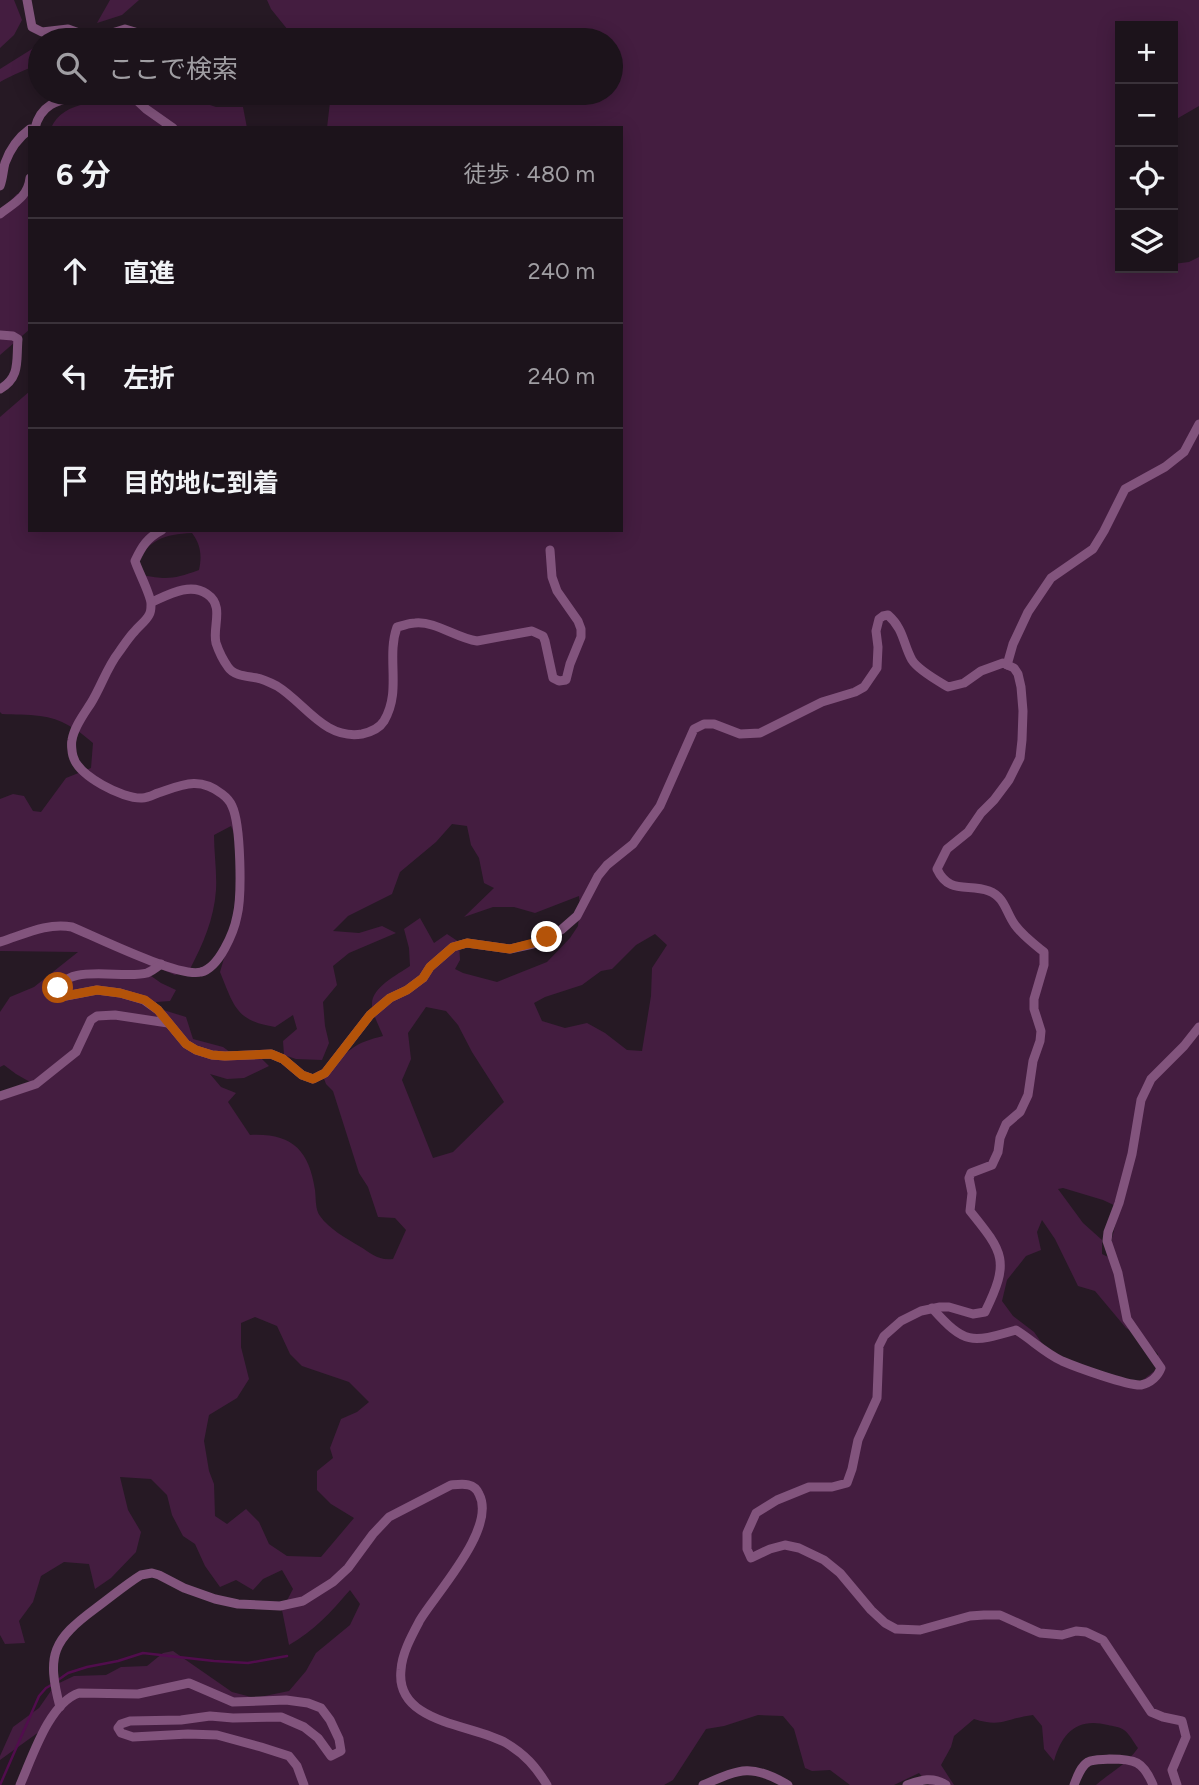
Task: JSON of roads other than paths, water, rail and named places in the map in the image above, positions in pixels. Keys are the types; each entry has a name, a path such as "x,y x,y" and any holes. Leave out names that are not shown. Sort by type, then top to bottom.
{"street":[{"path":"27,0 32,26 35,28"},
{"path":"34,126 42,110 49,105"},
{"path":"142,105 170,126"},
{"path":"0,186 4,165 13,146 28,131"},
{"path":"0,214 21,199 28,188"},
{"path":"0,335 18,339 16,372 10,383 0,388"},
{"path":"1007,665 1013,643 1028,612 1051,578 1093,549 1125,489 1165,467 1184,452 1199,424"},
{"path":"0,942 47,926 62,925 161,964 197,973 208,969 221,954 233,930 240,901 240,865 235,817 225,796 202,783 188,783 141,798 125,794 93,780 73,758 71,741 85,711 116,655 132,633 149,617 152,602 135,561 141,546 158,532"},
{"path":"152,602 183,590 197,589 209,595 218,615 216,643 230,671 278,686 325,726 345,735 360,734 374,731 383,722 392,703 393,639 397,627 413,623 426,624 477,641 532,631 542,636 553,678 566,680 581,637 581,629 557,591 552,576 550,550"},
{"path":"161,964 146,973 77,974 66,979 58,988 58,994 65,996 97,990 145,1000 158,1010 186,1044 196,1050 225,1056 271,1054 283,1059 302,1075 313,1079 325,1073 370,1015 390,998 423,978 430,967 453,947 467,943 510,949 533,943 561,930 577,916 598,876 633,844 660,806 694,729 704,724 713,724 740,734 760,733 822,702 864,687 877,668 876,631 879,619 883,616 892,618 902,632 914,663 948,687 964,683 981,671 1003,663 1014,668 1021,688 1023,711 1020,758 1009,780 968,832 947,849 937,869 944,881 955,886 989,891 1002,898 1014,923 1044,952 1044,965 1034,999 1034,1009 1041,1031 1040,1041 1033,1061 1028,1095 1020,1112 1006,1124 992,1165 971,1172 969,1178 972,1193 970,1212 992,1239 999,1256 1000,1270 996,1289 985,1311 974,1314 949,1307 932,1308 901,1321 884,1336 879,1346 877,1398 854,1451 847,1483 832,1487 809,1486 756,1513 747,1533 747,1549 751,1558 785,1545 799,1548 824,1560 840,1573 871,1610 896,1629 920,1630 970,1616 1000,1615 1040,1633 1062,1635 1076,1631 1086,1632 1103,1640 1151,1712 1182,1721 1186,1737 1172,1770 1177,1785"},
{"path":"0,1096 36,1084 76,1052 91,1020 97,1016 115,1014 168,1023"},
{"path":"932,1308 953,1330 967,1338 981,1340 1016,1331 1042,1350 1092,1373 1141,1385 1156,1379 1161,1368 1159,1363 1127,1319 1118,1273 1107,1241 1108,1232 1132,1154 1142,1100 1151,1079 1199,1027"},
{"path":"60,1707 55,1688 54,1666 54,1654 60,1640 72,1626 141,1575 152,1573 184,1588 238,1604 280,1606 303,1601 333,1582 348,1568 389,1517 452,1485 471,1485 481,1496 484,1511 459,1565 421,1619 411,1639 401,1670 401,1682 405,1693 418,1709 435,1718 504,1742 530,1760 547,1785"},
{"path":"20,1785 44,1731 71,1696 79,1693 138,1694 189,1683 233,1702 286,1700 321,1708 339,1739 341,1751 331,1756 304,1727 281,1717 210,1716 181,1720 130,1721 121,1724 118,1728 121,1733 133,1737 217,1735 278,1752 289,1756 304,1785"},
{"path":"1074,1785 1086,1762 1128,1759 1140,1764 1153,1785"},
{"path":"703,1785 746,1769 768,1774 788,1785"},
{"path":"907,1785 928,1778 946,1785"}],"waterway":[{"path":"58,1680 68,1673 143,1653 248,1663 287,1656"},
{"path":"0,1785 39,1696 53,1684"}]}
